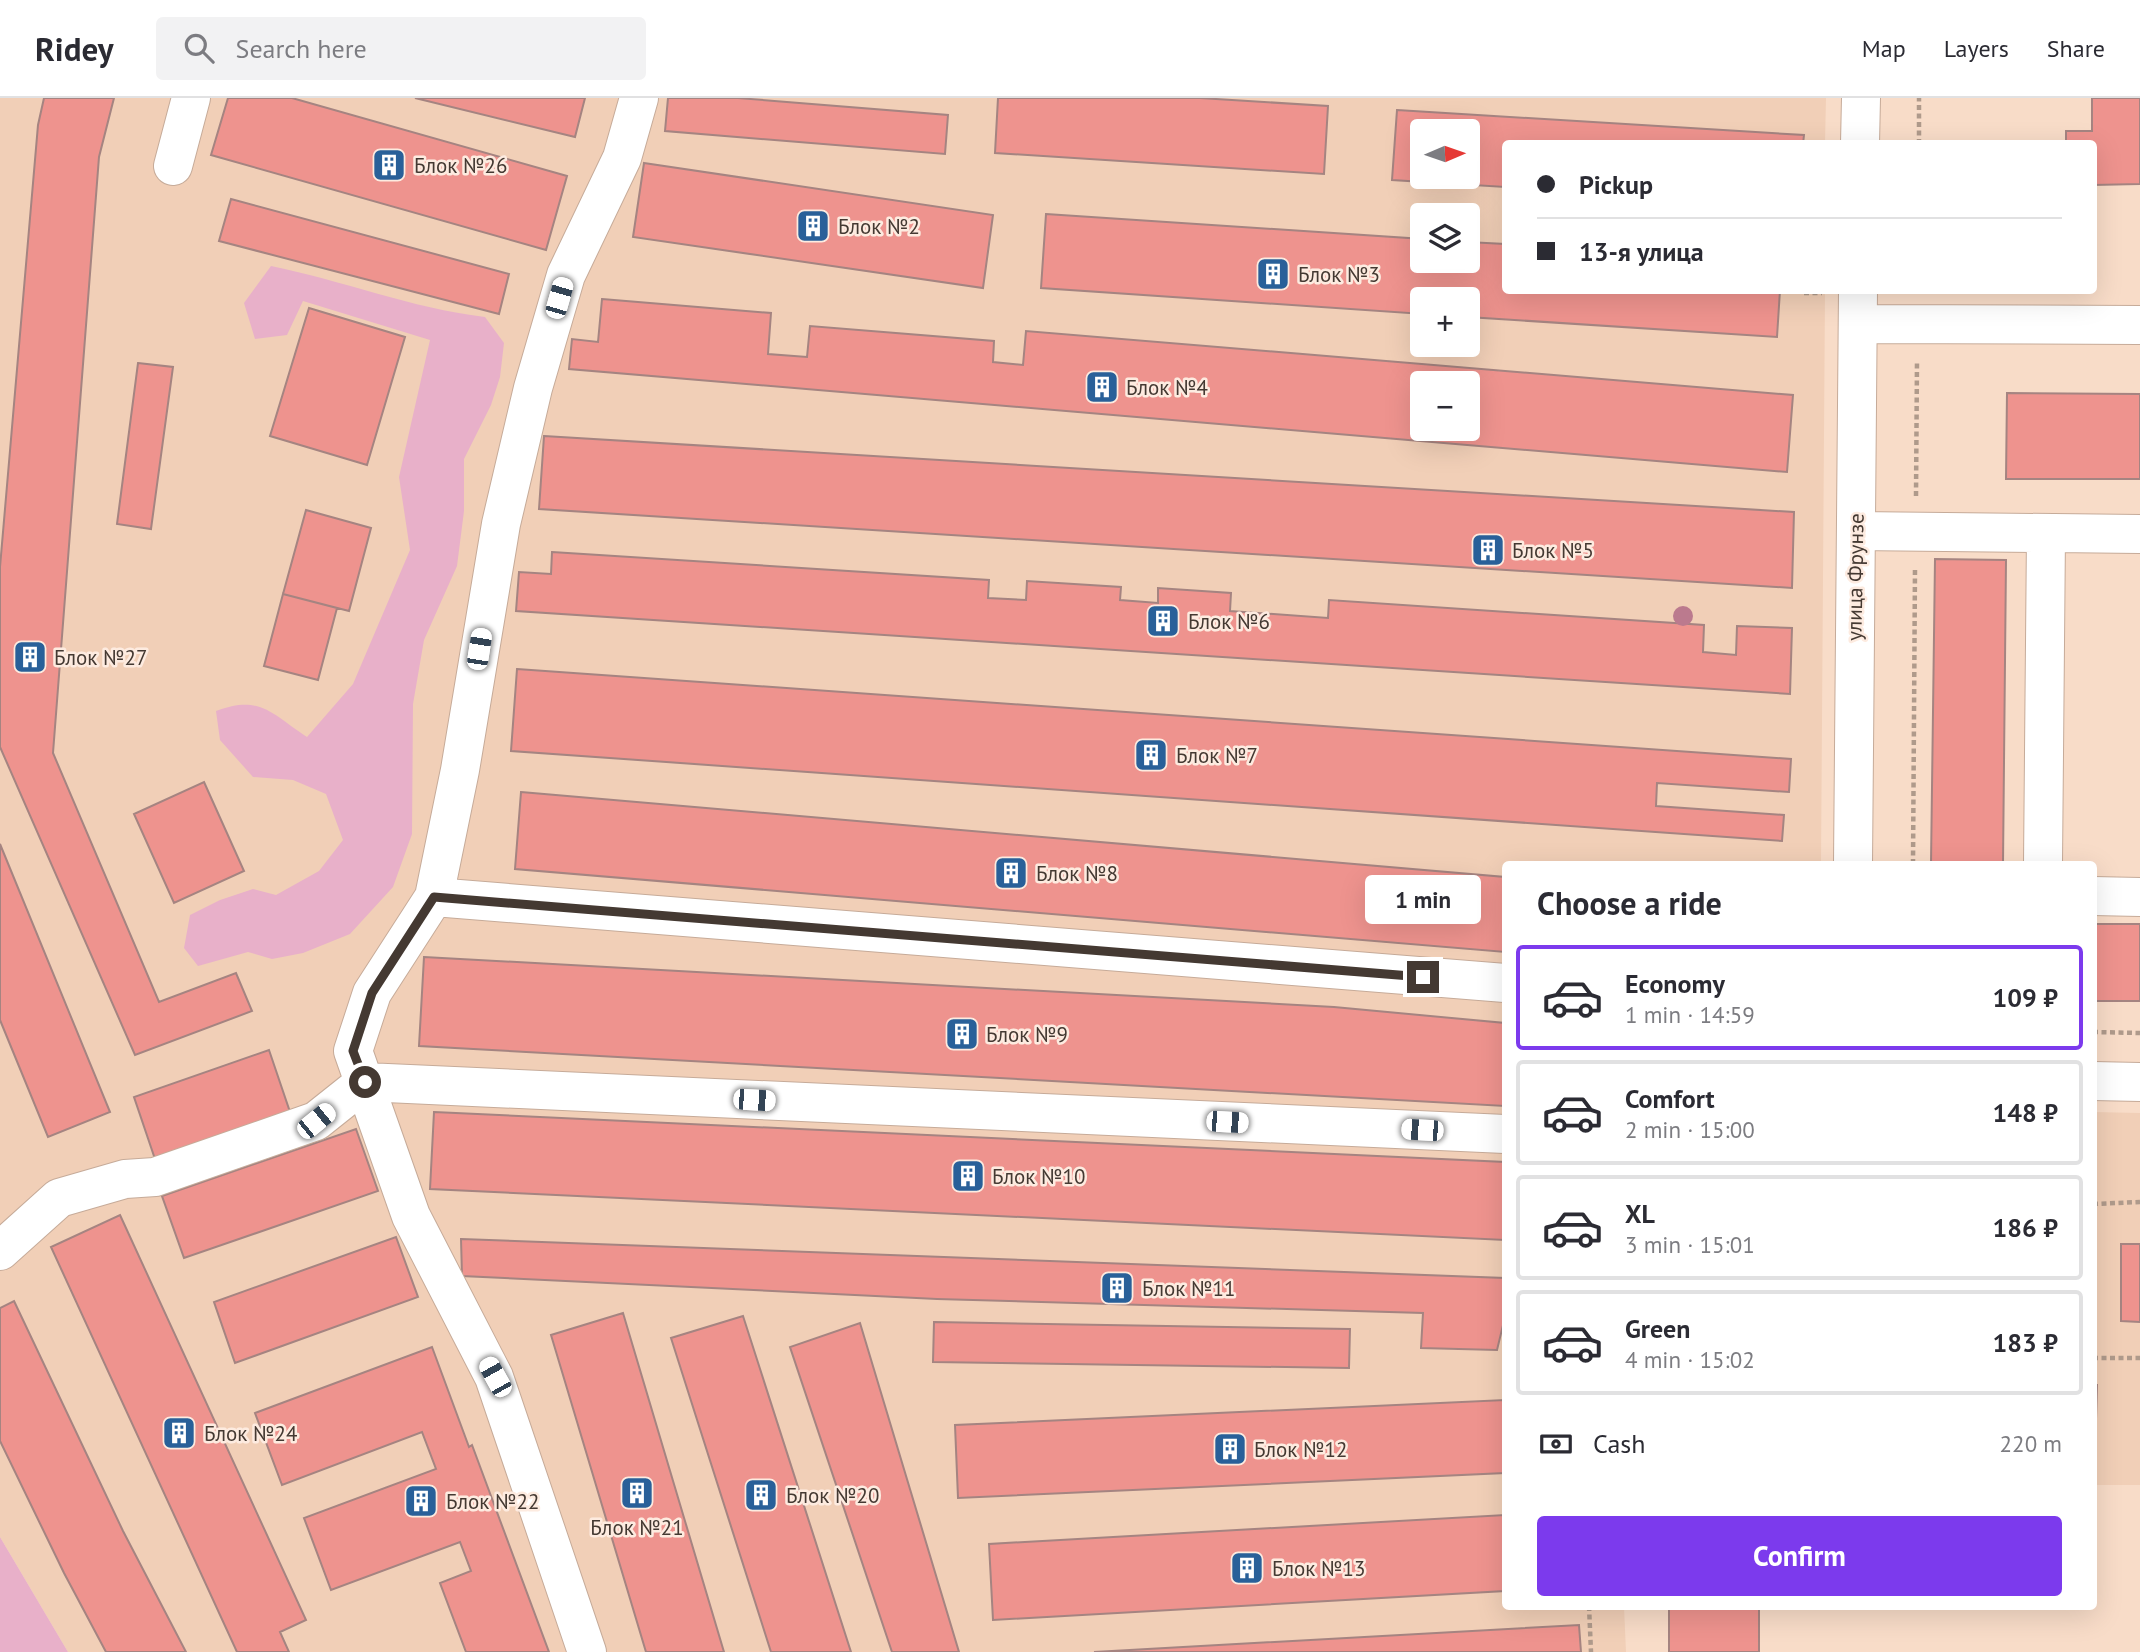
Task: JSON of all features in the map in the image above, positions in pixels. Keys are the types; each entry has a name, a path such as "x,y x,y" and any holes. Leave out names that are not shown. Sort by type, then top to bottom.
{"street":[{"path":"173,166 191,98"},
{"path":"587,1652 495,1377 411,1216 353,1051 372,993 434,897 460,770 501,524 533,388 566,275 622,158 639,98"},
{"path":"1860,140 1861,98"},
{"path":"1858,307 1917,325 2140,325"},
{"name":"улица Фрунзе","path":"1853,861 1858,307"},
{"path":"1856,531 2140,534"},
{"path":"2043,861 2046,533"},
{"path":"434,897 1502,983"},
{"path":"2097,897 2140,897"},
{"path":"2097,1081 2140,1082"},
{"path":"0,1251 59,1198 125,1179 155,1177 316,1121 365,1082 1502,1134"}],"path":[{"path":"1919,98 1919,140"},
{"path":"1913,861 1917,325"},
{"path":"2097,1032 2140,1033"},
{"path":"2097,1204 2140,1202"},
{"path":"2097,1358 2140,1358"},
{"path":"1589,1610 1591,1652"}],"shaded area":[{"path":"0,98 1826,98 1825,140 1502,140 1502,294 1825,294 1821,861 1502,861 1502,1610 1624,1610 1626,1652 68,1652 0,1537"},
{"path":"271,266 404,301 485,317 504,343 500,377 491,405 464,459 464,511 457,566 424,640 413,704 412,834 393,887 350,934 303,953 272,959 248,952 198,966 184,948 190,915 220,900 253,889 276,895 319,871 343,840 326,794 293,780 253,777 220,740 216,711 231,706 255,706 274,714 307,737 353,684 410,550 399,477 430,340 303,301 287,335 255,339 244,303"},
{"path":"2097,1112 2140,1113 2140,1485 2097,1485"},
{"path":"0,1537 68,1652 0,1652"}],"building":[{"name":"Блок №27","path":"44,98 114,98 99,157 53,753 159,1002 236,973 252,1011 135,1055 0,747 0,567 38,125"},
{"name":"Блок №26","path":"228,98 292,98 567,176 546,250 211,155"},
{"name":"Блок №26","path":"415,98 585,98 575,137"},
{"path":"668,98 738,98 948,115 945,154 665,131"},
{"path":"998,98 1200,98 1328,106 1324,174 995,153"},
{"path":"2092,98 2140,98 2140,184 2097,185 2097,140 2066,140 2066,131 2092,131"},
{"path":"1397,110 1804,135 1803,140 1502,140 1502,187 1480,185 1480,119 1410,119 1410,181 1392,180"},
{"name":"Блок №2","path":"644,163 993,215 983,288 633,237"},
{"path":"231,199 509,274 499,314 219,241"},
{"name":"Блок №3","path":"1046,214 1410,238 1410,273 1480,273 1480,243 1502,244 1502,294 1780,294 1777,337 1480,318 1480,287 1410,287 1410,313 1041,288"},
{"name":"Блок №4","path":"602,299 771,313 768,354 807,357 810,326 994,341 993,362 1023,365 1026,331 1793,395 1787,472 1420,441 1480,441 1480,371 1410,371 1410,440 569,369 572,339 598,342"},
{"path":"309,308 405,337 367,465 270,436"},
{"path":"138,363 173,367 151,529 117,524"},
{"path":"2007,393 2140,394 2140,479 2006,479"},
{"name":"Блок №5","path":"544,436 1794,512 1792,588 539,509"},
{"path":"306,510 371,528 349,611 283,594"},
{"name":"Блок №6","path":"552,552 989,580 988,598 1026,600 1027,581 1121,587 1120,600 1158,603 1158,588 1231,593 1230,611 1328,618 1329,600 1704,625 1703,652 1736,655 1737,626 1792,628 1790,694 516,611 519,572 551,574"},
{"path":"1935,559 2006,560 2003,861 1931,861"},
{"path":"283,594 337,608 318,680 264,666"},
{"name":"Блок №7","path":"517,669 1791,759 1789,792 1657,783 1656,806 1784,815 1782,841 511,751"},
{"path":"204,782 244,871 174,903 134,814"},
{"name":"Блок №8","path":"521,792 1502,877 1502,952 515,869"},
{"path":"0,844 110,1112 48,1137 0,1020"},
{"path":"2097,924 2140,924 2140,1001 2097,1001"},
{"name":"Блок №9","path":"424,957 1334,1007 1502,1023 1502,1106 419,1046"},
{"path":"269,1050 291,1115 156,1162 134,1097"},
{"name":"Блок №10","path":"434,1112 1502,1162 1502,1240 430,1189"},
{"path":"356,1129 378,1191 184,1258 162,1196"},
{"name":"Блок №24","path":"120,1215 306,1620 280,1632 289,1652 237,1652 51,1247"},
{"path":"396,1237 418,1297 235,1363 214,1302"},
{"name":"Блок №11","path":"461,1239 1502,1278 1502,1329 1497,1350 1421,1348 1423,1313 937,1299 462,1276"},
{"path":"2121,1244 2140,1244 2140,1322 2121,1321"},
{"path":"14,1301 123,1531 186,1652 106,1652 64,1573 0,1441 0,1308"},
{"name":"Блок №21","path":"623,1313 724,1652 646,1652 551,1335"},
{"name":"Блок №20","path":"743,1316 851,1652 771,1652 671,1338"},
{"name":"Блок №11","path":"934,1322 1350,1329 1349,1368 933,1362"},
{"path":"860,1323 959,1652 892,1652 790,1347"},
{"name":"Блок №22","path":"432,1347 469,1447 472,1445 549,1652 466,1652 440,1583 471,1571 460,1542 331,1590 304,1518 436,1469 422,1432 282,1485 255,1413"},
{"name":"Блок №12","path":"1502,1400 1502,1473 958,1498 955,1425"},
{"name":"Блок №13","path":"1502,1515 1502,1591 993,1620 989,1544"},
{"path":"1669,1610 1759,1610 1759,1652 1669,1652"},
{"path":"1579,1625 1581,1652 1094,1652"}],"place":[{"name":"Блок №26","path":"389,165"},
{"name":"Блок №2","path":"813,226"},
{"name":"Блок №3","path":"1273,274"},
{"name":"Блок №4","path":"1102,387"},
{"name":"Блок №5","path":"1488,550"},
{"name":"Блок №6","path":"1163,621"},
{"name":"Блок №27","path":"30,657"},
{"name":"Блок №7","path":"1151,755"},
{"name":"Блок №8","path":"1011,873"},
{"name":"Блок №9","path":"962,1034"},
{"name":"Блок №10","path":"968,1176"},
{"name":"Блок №11","path":"1117,1288"},
{"name":"Блок №24","path":"179,1433"},
{"name":"Блок №12","path":"1230,1449"},
{"name":"Блок №21","path":"637,1493"},
{"name":"Блок №20","path":"761,1495"},
{"name":"Блок №22","path":"421,1501"},
{"name":"Блок №13","path":"1247,1568"}],"route":[{"path":"365,1082 353,1051 372,993 434,897 1423,977"}]}
